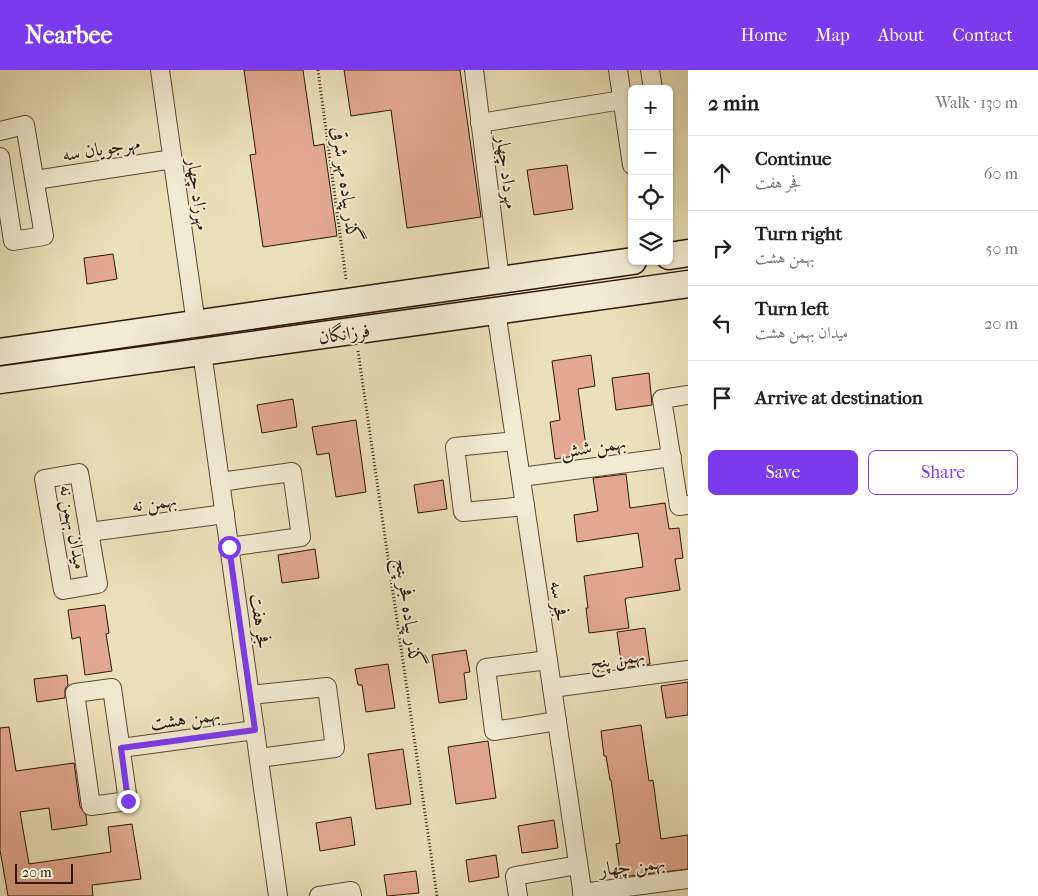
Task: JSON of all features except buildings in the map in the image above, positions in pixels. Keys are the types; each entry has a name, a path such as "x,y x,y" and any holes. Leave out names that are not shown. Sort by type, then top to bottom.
{"street":[{"name":"مهرزاد چهار","path":"160,70 196,324"},
{"name":"مهرداد چهار","path":"474,70 500,280"},
{"path":"618,70 628,139"},
{"path":"650,70 652,85"},
{"path":"480,122 622,100"},
{"path":"0,131 25,125 44,236 13,241 0,157"},
{"name":"مهرجویان سه","path":"35,180 173,159"},
{"path":"673,255 688,253"},
{"name":"فرزانگان","path":"0,352 628,262"},
{"name":"فرزانگان","path":"0,380 688,284"},
{"name":"فجر سه","path":"496,311 583,894"},
{"name":"فجر هفت","path":"202,352 278,896"},
{"path":"688,395 662,399 679,506 688,505"},
{"path":"515,441 455,447 464,512 525,506"},
{"name":"بهمن شش","path":"520,477 672,457"},
{"path":"220,482 292,472 301,538 229,547"},
{"name":"میدان بهمن نه","path":"79,473 89,532 98,584 63,590 44,479 79,473"},
{"name":"بهمن نه","path":"89,532 225,514"},
{"path":"548,660 486,668 494,731 557,720"},
{"name":"بهمن پنج","path":"552,688 688,670"},
{"path":"250,695 327,687 335,748 259,758"},
{"path":"112,688 121,748 128,801 91,806 75,694 112,688"},
{"name":"بهمن هشت","path":"121,748 255,730"},
{"path":"518,896 515,876 578,866"},
{"name":"بهمن چهار","path":"583,894 688,879"},
{"path":"319,896 351,891 352,896"}],"path":[{"name":"گذر پیاده مهر شرقی","path":"318,70 349,302"},
{"name":"گذر پیاده فجر پنج","path":"355,331 437,896"}],"route":[{"path":"128,801 121,748 255,730 229,547"}]}
